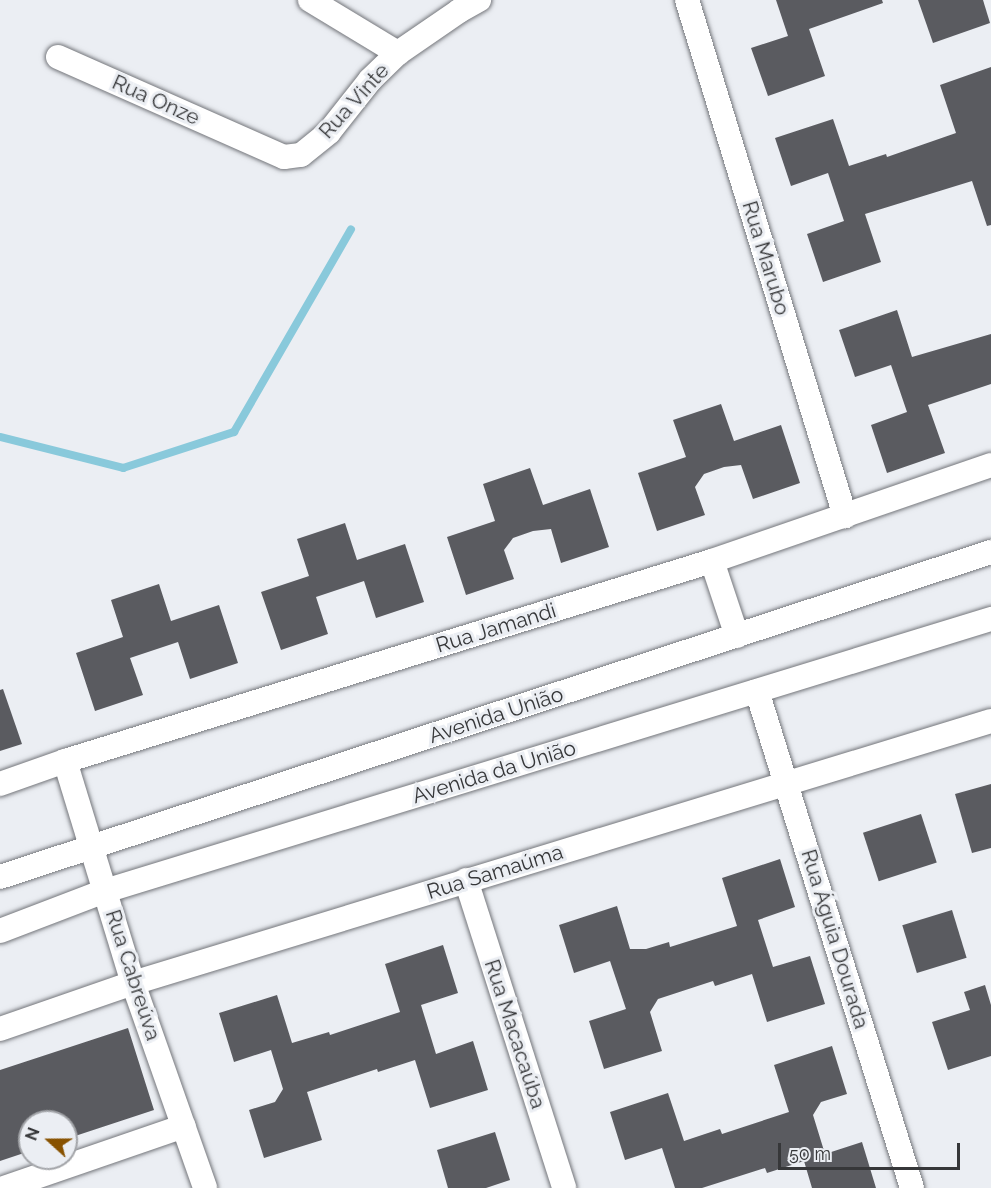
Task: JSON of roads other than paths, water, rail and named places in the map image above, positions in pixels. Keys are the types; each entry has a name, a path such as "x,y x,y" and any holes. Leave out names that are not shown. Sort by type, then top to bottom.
{"street":[{"path":"310,0 398,53"},
{"name":"Rua Vinte","path":"254,144 284,157 301,155 329,132 370,81 398,53 459,10 479,0"},
{"name":"Rua Marubo","path":"687,0 844,516"},
{"name":"Rua Onze","path":"58,57 254,144"},
{"name":"Rua Jamandi","path":"0,784 65,761 712,561 991,465"},
{"name":"Avenida União","path":"0,877 991,552"},
{"path":"712,561 737,636"},
{"name":"Avenida da União","path":"0,931 105,891 991,619"},
{"name":"Rua Águia Dourada","path":"757,691 912,1188"},
{"name":"Rua Samaúma","path":"0,1029 134,983 991,721"},
{"name":"Rua Cabreúva","path":"65,761 134,983 205,1188"},
{"name":"Rua Macacaúba","path":"466,880 564,1188"},
{"path":"4,1188 184,1126"}],"waterway":[{"path":"0,437 123,468 234,432 351,229"}]}
